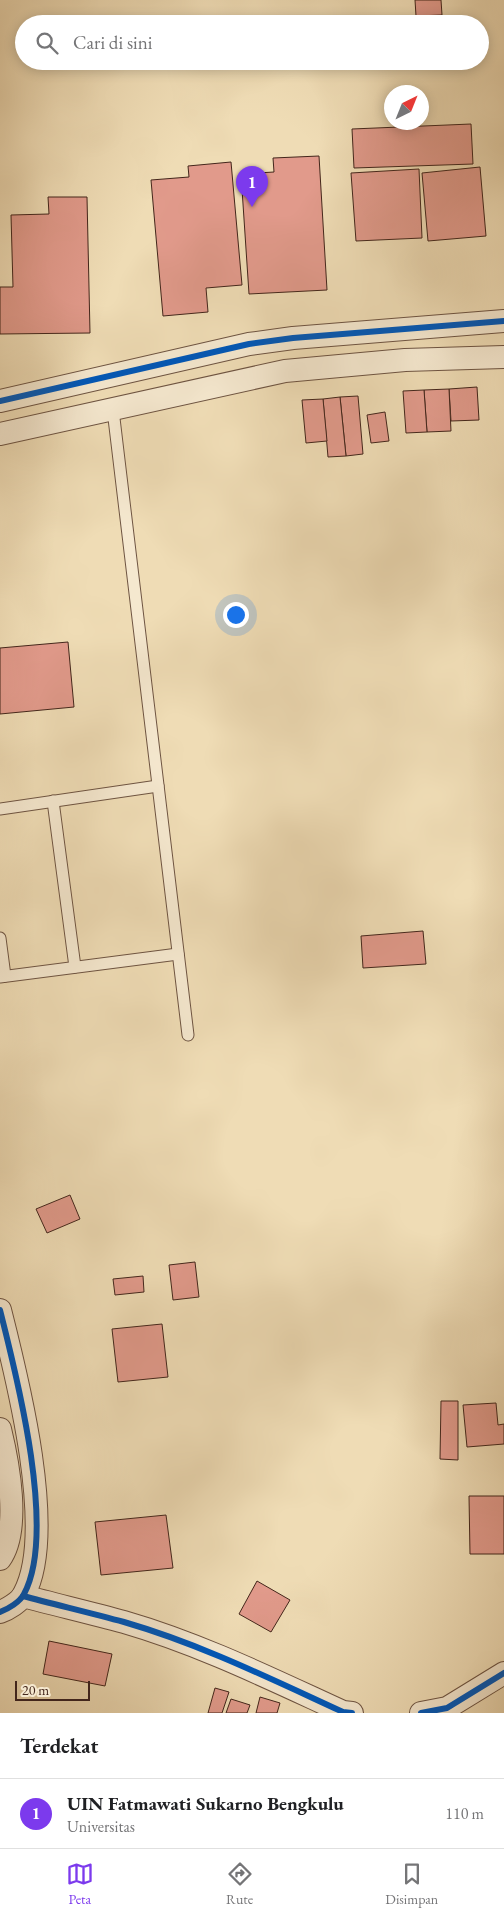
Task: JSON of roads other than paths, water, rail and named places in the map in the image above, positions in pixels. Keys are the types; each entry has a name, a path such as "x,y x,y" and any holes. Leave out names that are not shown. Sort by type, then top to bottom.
{"street":[{"path":"0,402 249,344 293,338 503,320"},
{"path":"0,434 285,371 405,360 504,356"},
{"path":"0,1612 24,1596 33,1571 37,1529 37,1504 26,1432 1,1322"},
{"path":"0,1429 5,1451 11,1515 9,1534 0,1559"},
{"path":"24,1596 124,1622 180,1641 226,1658 343,1712 352,1713"},
{"path":"421,1713 447,1708 504,1673"}],"lane":[{"path":"113,410 188,1035"},
{"path":"0,809 158,786"},
{"path":"53,801 75,967"},
{"path":"0,938 3,976 178,954"}],"place":[{"name":"UIN Fatmawati Sukarno Bengkulu","path":"252,207"}]}
